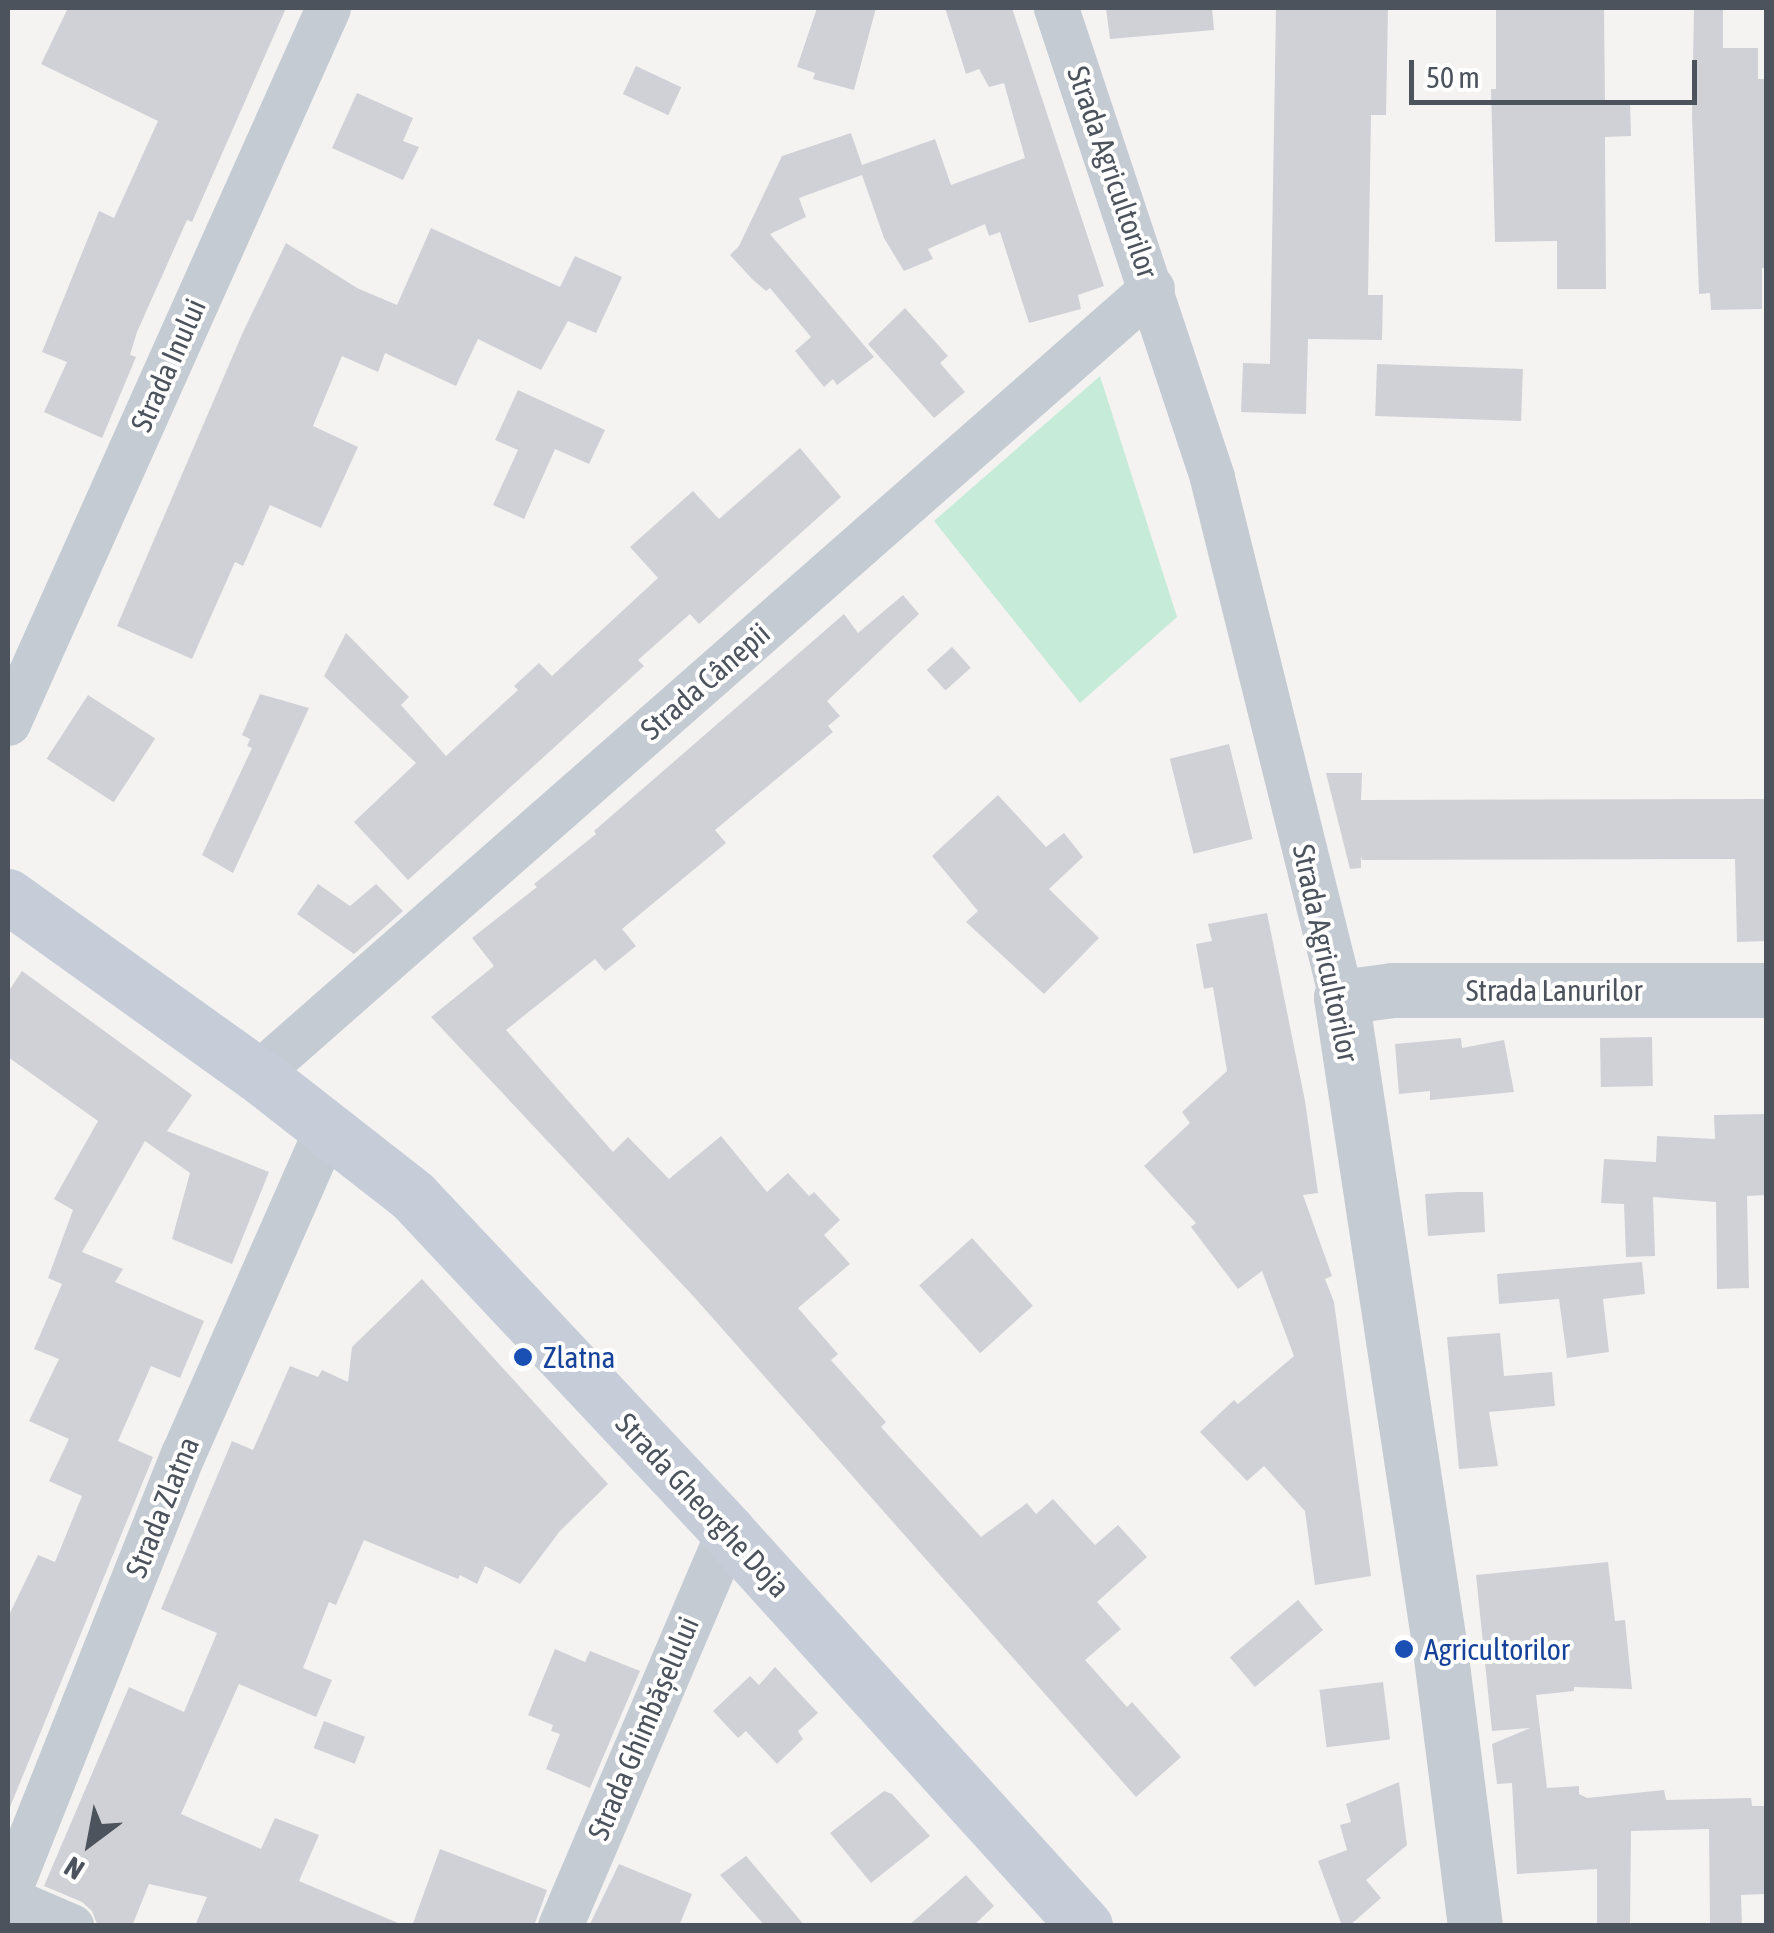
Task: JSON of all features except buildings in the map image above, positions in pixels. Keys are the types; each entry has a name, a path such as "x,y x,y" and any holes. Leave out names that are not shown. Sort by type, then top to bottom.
{"main road":[{"name":"Strada Gheorghe Doja","path":"8,896 328,1126 413,1196 728,1532 1085,1926"}],"street":[{"name":"Strada Inului","path":"8,723 328,8"},
{"name":"Strada Agricultorilor","path":"1056,8 1212,478 1341,996 1439,1643 1475,1926"},
{"name":"Strada Cânepii","path":"257,1074 1152,288"},
{"name":"Strada Lanurilor","path":"1341,996 1393,990 1766,990"},
{"name":"Strada Zlatna","path":"8,1896 182,1454 328,1126"},
{"name":"Strada Ghimbășelului","path":"560,1926 728,1532"},
{"path":"8,1896 71,1926"}],"green space":[{"path":"1100,376 1177,617 1080,703 934,521"}],"place":[{"name":"Zlatna","path":"523,1357"},
{"name":"Agricultorilor","path":"1404,1649"}]}
